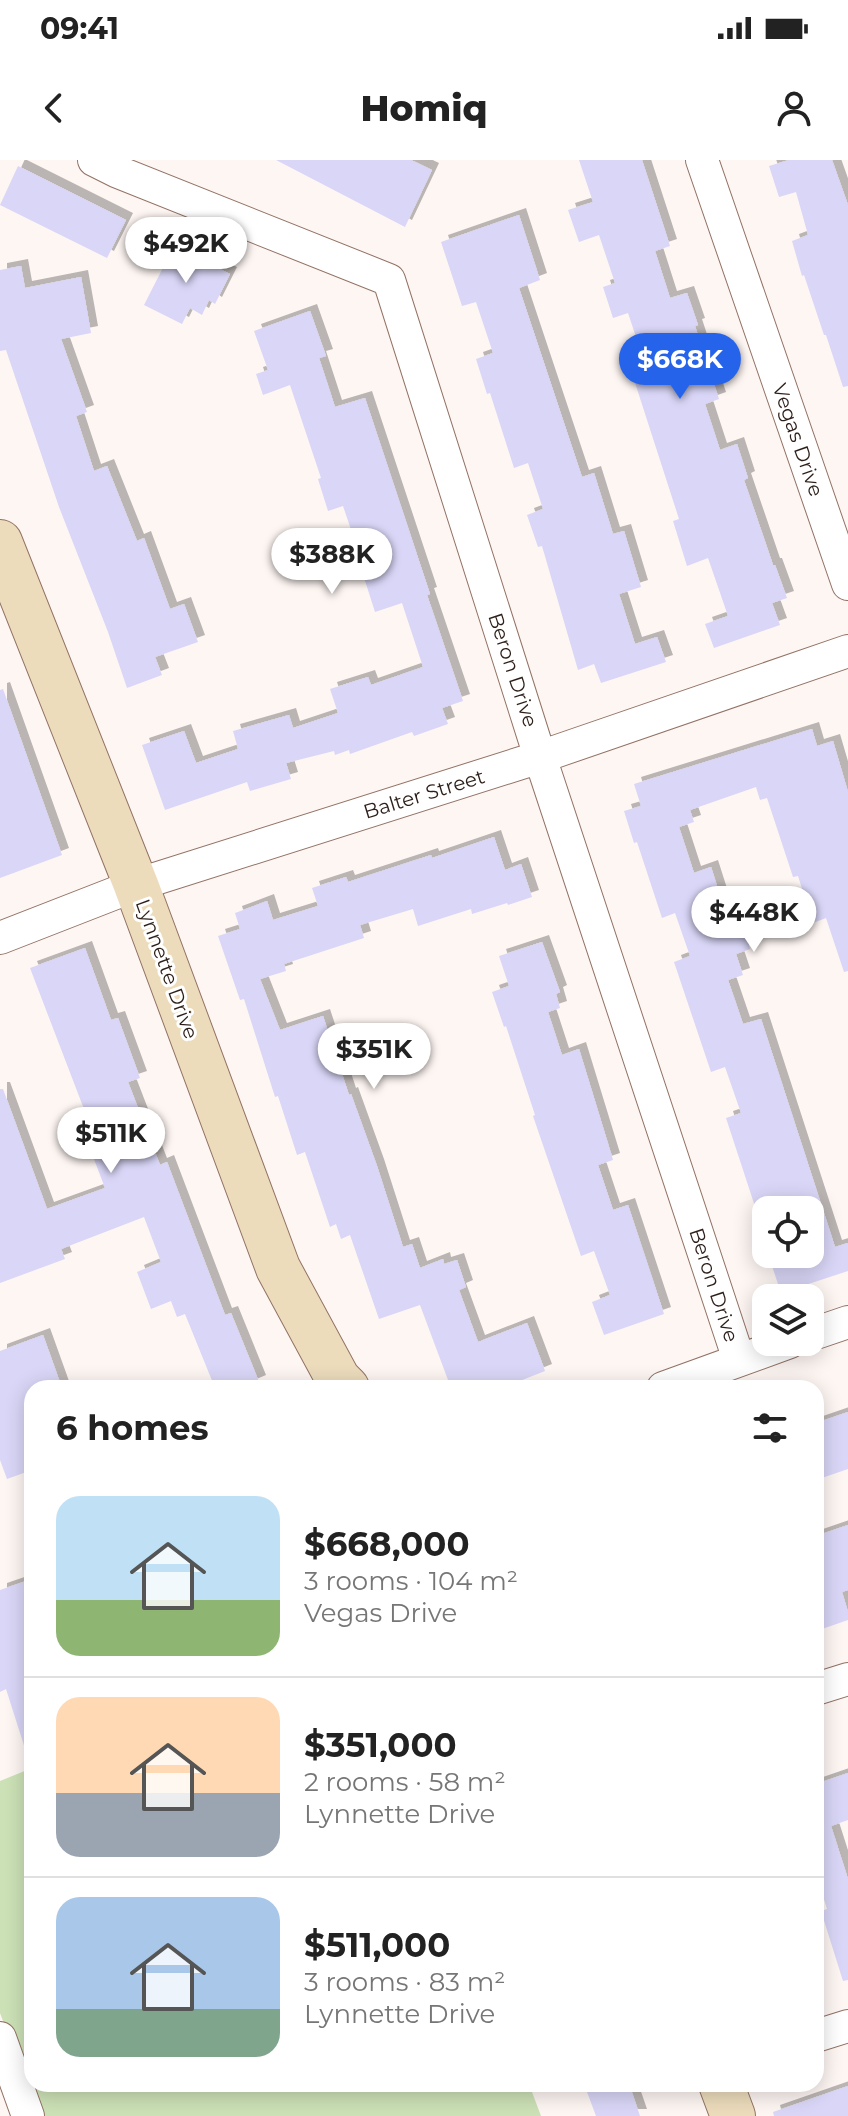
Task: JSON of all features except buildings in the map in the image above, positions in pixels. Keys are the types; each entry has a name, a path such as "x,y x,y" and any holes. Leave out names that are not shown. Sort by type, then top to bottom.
{"street":[{"name":"Beron Drive","path":"94,160 389,280 540,757 739,1360"},
{"name":"Vegas Drive","path":"702,160 848,584"},
{"name":"Lynnette Drive","path":"0,542 136,885 278,1268 339,1380"},
{"name":"Balter Street","path":"0,938 136,885 540,757 848,651"},
{"path":"824,1330 848,1322"},
{"path":"685,1380 752,1355"},
{"path":"824,1686 848,1679"},
{"path":"824,2034 848,2026"},
{"path":"0,2038 28,2116"},
{"path":"724,2092 733,2116"}],"green space":[{"path":"24,1771 24,2076 0,2013 0,1781"},
{"path":"30,2092 532,2092 541,2116 39,2116"}]}
